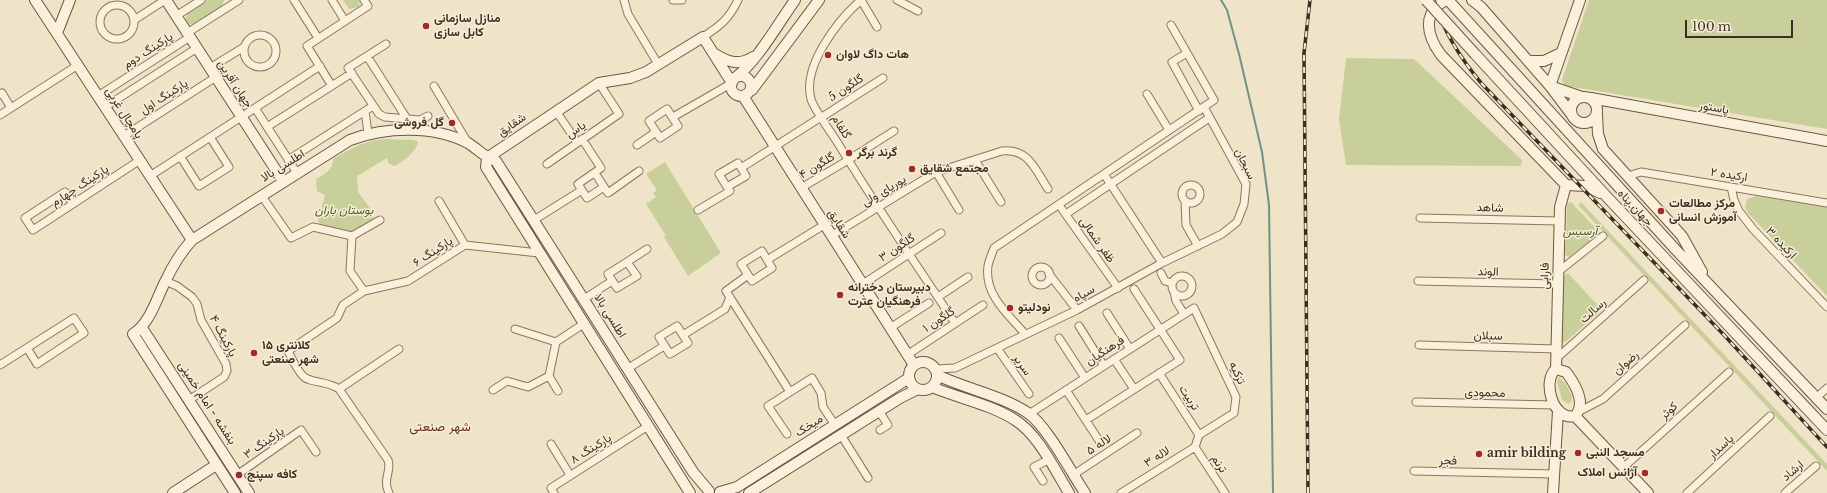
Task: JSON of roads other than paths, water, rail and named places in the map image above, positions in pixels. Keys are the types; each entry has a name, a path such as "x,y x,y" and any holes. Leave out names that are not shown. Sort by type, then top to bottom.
{"street":[{"name":"پامچال غربی","path":"35,0 192,240"},
{"path":"57,33 70,0"},
{"path":"134,20 130,10 115,5 106,10 101,19 101,24 105,34 114,39 120,39 129,34 132,30 134,20 166,0"},
{"name":"جهان آفرین","path":"166,0 283,181"},
{"path":"176,16 201,0"},
{"name":"پارکینگ دوم","path":"98,96 144,67 189,35 231,2 239,0"},
{"path":"294,0 318,38"},
{"path":"332,0 345,21"},
{"path":"624,0 628,14 658,64"},
{"path":"673,0 682,0"},
{"path":"733,80 703,37 721,25 732,14 738,0"},
{"path":"795,0 755,56 742,72 733,80 731,87 734,93 739,96 748,93 819,0"},
{"path":"861,0 877,27"},
{"name":"گلفام","path":"861,0 852,8 817,56 811,77 811,99 820,118 846,161 879,207 955,323"},
{"path":"897,0 918,11"},
{"name":"جهان پناه","path":"1426,0 1607,197 1827,430"},
{"path":"1447,0 1435,9 1429,19 1429,31 1436,48 1566,185 1586,186 1607,197"},
{"name":"جهان پناه","path":"1447,0 1706,281 1827,409"},
{"path":"1472,0 1481,7 1550,86 1578,122 1591,122 1597,112"},
{"path":"1550,86 1580,0"},
{"path":"332,86 306,46 345,21 366,3"},
{"path":"1025,334 994,298 988,286 988,265 994,248 1214,100 1171,25"},
{"path":"255,36 266,36 270,39 275,48 274,58 271,62 262,67 251,65 245,57 244,46 255,36"},
{"name":"شقایق","path":"487,158 599,83 630,78 646,72 703,37"},
{"path":"386,44 348,68 379,114 385,117 420,120 428,116"},
{"name":"پارکینگ اول","path":"124,136 213,73 244,46"},
{"name":"پارکینگ دوم","path":"105,107 197,48"},
{"path":"1528,61 1544,61 1561,52"},
{"name":"سبحان","path":"1187,53 1172,62 1201,109 1209,118 1246,184 1244,204 1237,222"},
{"path":"715,54 725,60 739,63 755,56"},
{"path":"367,56 407,119"},
{"path":"0,115 78,65"},
{"path":"150,176 320,66"},
{"path":"144,67 151,78"},
{"path":"267,127 352,73"},
{"path":"673,118 733,80 742,76 748,78 751,83 748,93"},
{"name":"گلگون 5","path":"741,168 883,78"},
{"name":"یاس","path":"547,164 619,114 599,83"},
{"path":"434,86 468,143"},
{"path":"1550,86 1594,101 1597,112 1600,142 1608,155 1682,236 1706,281"},
{"path":"0,94 2,93 11,108"},
{"name":"شقایق","path":"748,93 774,146 914,365"},
{"path":"1147,94 1169,130"},
{"path":"1572,115 1571,110 1574,102 1586,98 1616,104"},
{"name":"پاستور","path":"1597,112 1616,104 1827,141"},
{"path":"288,160 373,106"},
{"path":"255,108 296,173"},
{"path":"667,109 678,126 660,138 656,132 649,121 667,109"},
{"path":"365,111 368,133"},
{"path":"556,111 601,168 578,184 588,198 604,187"},
{"path":"1066,214 1209,118"},
{"name":"اطلسی بالا","path":"142,328 165,280 184,249 192,240 350,140 368,133 390,131 439,133 468,143 479,150 487,158 496,161 707,492"},
{"name":"گلگون ۴","path":"801,188 894,131"},
{"path":"637,145 656,132"},
{"path":"180,156 199,186 217,175 229,167 210,137"},
{"name":"پوریای ولی","path":"831,236 936,172 1002,152 1012,150 1021,153 1028,158 1048,189"},
{"path":"487,158 486,167 690,493"},
{"name":"پارکینگ چهارم","path":"73,204 65,192 25,218 33,230 73,204 140,160"},
{"path":"975,160 1001,202"},
{"path":"698,210 730,191 719,174 738,163 746,176 728,187"},
{"path":"595,173 608,193 639,171"},
{"path":"936,172 959,210"},
{"name":"ارکیده ۲","path":"1628,176 1641,172 1827,202"},
{"path":"1104,174 1162,263"},
{"name":"فارابی","path":"1556,408 1550,379 1552,373 1556,370 1559,221 1561,200 1566,185"},
{"name":"ارکیده ۳","path":"1731,186 1734,200 1739,211 1753,229 1827,307"},
{"path":"534,220 582,190"},
{"path":"261,195 291,238 314,226 352,236 380,220"},
{"path":"440,201 465,245"},
{"path":"1185,201 1186,225 1198,246"},
{"name":"ظفر شمالی","path":"1058,205 1066,214 1118,288"},
{"name":"شاهد","path":"1420,218 1559,221"},
{"name":"سپاه","path":"936,372 954,368 1077,310 1162,263 1222,234 1237,222"},
{"path":"767,260 824,224"},
{"name":"گلگون ۳","path":"866,282 941,233"},
{"path":"352,236 350,271 364,291 343,305 338,318 288,351 303,376 309,380 334,384 339,389 388,460 389,465 386,484 389,493"},
{"path":"1558,272 1603,236"},
{"name":"پارکینگ ۶","path":"364,291 408,281 465,245 539,253"},
{"path":"539,253 550,246"},
{"path":"627,262 637,276 617,288 608,274 647,249"},
{"path":"762,252 772,268 752,281 748,276 741,264 762,252"},
{"path":"1049,274 1077,310"},
{"path":"1161,274 1165,281 1172,283"},
{"path":"748,276 726,291 790,392"},
{"path":"1172,283 1176,278 1182,276 1188,278 1192,284 1191,290 1186,295 1180,296 1174,292"},
{"path":"938,297 968,277"},
{"name":"پارکینگ ۴","path":"165,280 177,286 192,297 197,304 201,320 226,364 227,371 224,378 189,400"},
{"name":"رسالت","path":"1557,354 1644,280"},
{"path":"584,299 612,281"},
{"name":"الوند","path":"1418,281 1558,284"},
{"path":"1172,283 1176,300 1184,314"},
{"path":"1086,420 1180,360 1134,289"},
{"path":"683,335 725,309 730,297"},
{"path":"890,328 929,303"},
{"name":"گلگون ۱","path":"907,355 983,305"},
{"name":"فرهنگیان","path":"1029,414 1194,308"},
{"name":"تزکیه","path":"1194,308 1236,397 1234,413 1199,436"},
{"path":"1106,313 1130,349"},
{"path":"0,365 74,318 84,333 37,364 27,348"},
{"path":"558,392 549,376 556,342 585,324"},
{"name":"رضوان","path":"1576,414 1603,399 1685,325"},
{"path":"677,326 683,335 688,343 670,354 659,337 677,326"},
{"path":"1079,326 1104,366"},
{"name":"بنفشه - امام خمینی","path":"235,493 133,334 142,328 249,493"},
{"path":"515,329 556,342"},
{"path":"1059,338 1085,378"},
{"name":"سبلان","path":"1419,345 1557,354"},
{"path":"628,369 664,346"},
{"name":"سریر","path":"997,348 1029,394"},
{"path":"339,389 399,350"},
{"path":"1114,359 1134,389"},
{"path":"936,372 935,383 932,387 925,390 918,389 912,384 909,378 910,371 914,365 918,362 928,362 936,372 1014,405 1029,414 1042,427 1085,493"},
{"path":"1556,370 1566,372 1576,387 1580,402 1576,414"},
{"name":"کوثر","path":"1624,467 1729,372"},
{"name":"تربیت","path":"1159,373 1199,436"},
{"path":"493,390 507,381 528,387 549,376"},
{"path":"787,434 768,406 812,378 821,393 823,407 868,478"},
{"name":"میخک","path":"721,493 737,487 909,378"},
{"path":"932,387 994,410 1015,420 1034,438 1069,493"},
{"path":"1816,398 1827,388"},
{"name":"میخک","path":"749,493 878,411 918,389"},
{"path":"1066,390 1100,442"},
{"name":"محمودی","path":"1416,402 1556,408"},
{"path":"1556,408 1566,417 1576,414"},
{"path":"1553,493 1556,408"},
{"path":"878,411 888,425 880,430"},
{"path":"1576,414 1648,493"},
{"name":"پاسدار","path":"1687,493 1770,416"},
{"name":"پارکینگ ۸","path":"554,493 550,488 648,426"},
{"name":"پارکینگ ۳","path":"237,475 301,430 316,452"},
{"name":"لاله ۵","path":"1073,475 1137,433"},
{"path":"1195,447 1199,436"},
{"path":"551,444 570,475"},
{"name":"لاله ۳","path":"1120,493 1195,447"},
{"name":"ترنم","path":"1195,447 1225,493"},
{"path":"1043,481 1034,467 1048,460"},
{"path":"173,493 216,465"},
{"name":"ارشاد","path":"1785,493 1816,466"},
{"name":"فجر","path":"1414,471 1554,474"},
{"path":"707,492 721,493"}],"waterway":[{"path":"1221,0 1227,10 1239,54 1262,152 1269,205 1273,493"}],"railway":[{"path":"1308,493 1304,53 1310,0"},
{"path":"1434,0 1442,23 1448,34 1467,65 1482,84 1724,335 1827,447"}],"place":[{"name":"منازل سازمانی کابل سازی","path":"426,26"},
{"name":"هات داگ لاوان","path":"828,55"},
{"name":"گل فروشی","path":"452,123"},
{"name":"گرند برگر","path":"849,153"},
{"name":"مجتمع شقایق","path":"912,169"},
{"name":"مرکز مطالعات آموزش انسانی","path":"1661,211"},
{"name":"دبیرستان دخترانه فرهنگیان عترت","path":"840,295"},
{"name":"نودلیتو","path":"1010,308"},
{"name":"کلانتری ۱۵ شهر صنعتی","path":"254,353"},
{"name":"مسجد النبی","path":"1578,453"},
{"name":"amir bilding","path":"1479,454"},
{"name":"آژانس املاک","path":"1645,473"},
{"name":"کافه سپنج","path":"239,475"}],"district":[{"name":"شهر صنعتی","path":"440,427"}],"park label":[{"name":"بوستان باران","path":"344,211"},
{"name":"آرسیس","path":"1580,232"}]}
